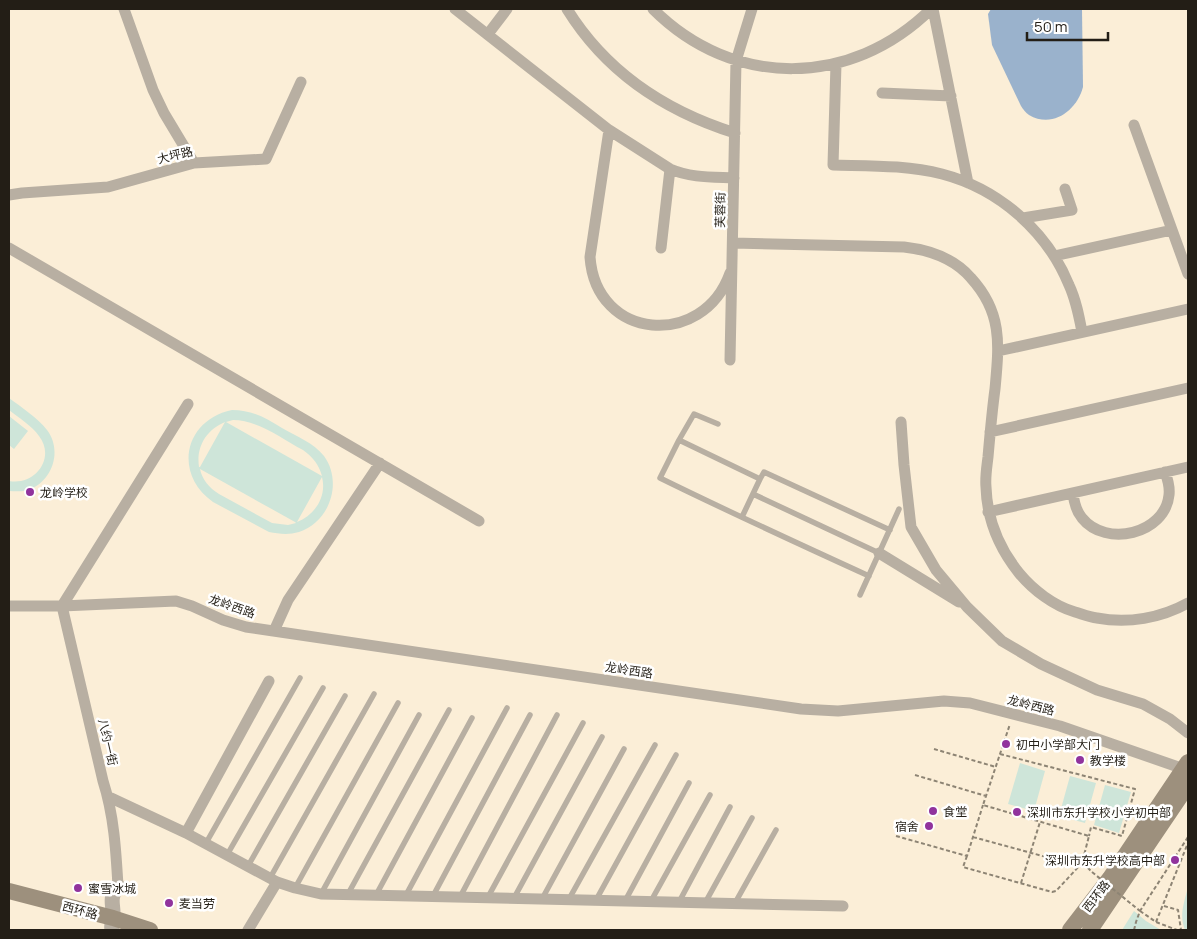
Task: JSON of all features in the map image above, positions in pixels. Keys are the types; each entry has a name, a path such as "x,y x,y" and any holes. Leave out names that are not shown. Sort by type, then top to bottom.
{"main road":[{"name":"西环路","path":"1070,930 1187,772"},
{"name":"西环路","path":"1090,930 1187,772"},
{"name":"西环路","path":"9,891 119,926"},
{"name":"西环路","path":"9,901 119,926 150,930"}],"street":[{"path":"124,9 153,90 164,113 194,163"},
{"path":"455,9 609,130 670,169 687,175 734,178"},
{"path":"488,34 507,9"},
{"path":"567,9 596,48 642,89 671,107 696,119 735,133"},
{"path":"653,9 663,19 705,48 736,61 770,68 786,69 836,64 852,59 882,46 909,29 932,9 968,183"},
{"name":"芙蓉街","path":"730,360 736,61 752,9"},
{"path":"836,64 833,165 907,168 942,174 968,183 992,195 1023,218 1044,241 1054,256 1066,277 1075,300 1082,332"},
{"name":"大坪路","path":"9,195 108,187 194,163 266,159 301,82"},
{"path":"882,93 951,96"},
{"path":"1134,125 1188,274"},
{"path":"609,130 590,257 597,286 608,303 623,316 642,324 662,326 681,322 708,306 729,277 732,266"},
{"path":"660,248 670,169"},
{"path":"1023,218 1072,210 1065,189"},
{"path":"1054,256 1172,230"},
{"path":"733,243 916,248 939,255 960,267 984,294 994,316 998,339 985,485 988,512 996,537 1009,561 1026,581 1047,598 1071,611 1096,618 1123,621 1150,618 1175,610 1188,603"},
{"path":"9,248 479,521"},
{"path":"998,351 1188,309"},
{"path":"990,432 1188,388"},
{"path":"62,606 188,404"},
{"path":"901,422 911,527 936,570 967,607 1002,641 1041,664 1097,690 1143,704 1170,719 1188,733"},
{"path":"274,631 288,600 380,463"},
{"path":"988,512 1188,467"},
{"path":"1073,493 1077,510 1088,524 1104,532 1130,533 1147,527 1162,515 1170,494 1165,472"},
{"path":"879,553 967,607"},
{"name":"龙岭西路","path":"9,606 62,606 176,601 246,627 801,709 838,711 944,701 970,703 1060,726 1187,772"},
{"name":"八约一街","path":"62,606 108,798 116,851 118,886"},
{"path":"186,833 269,681"},
{"path":"108,798 186,833 274,880 295,888 321,894 843,906"},
{"path":"248,930 274,880"},
{"path":"118,886 112,895 119,926"}],"lane":[{"path":"718,424 694,414 660,478 869,576"},
{"path":"679,440 760,479"},
{"path":"742,517 764,472 890,530"},
{"path":"753,494 879,553"},
{"path":"860,595 899,509"},
{"path":"206,844 300,678"},
{"path":"227,854 323,688"},
{"path":"274,880 374,694"},
{"path":"248,866 345,696"},
{"path":"295,888 398,703"},
{"path":"406,896 507,708"},
{"path":"348,894 449,710"},
{"path":"321,894 419,715"},
{"path":"433,896 530,715"},
{"path":"460,897 557,715"},
{"path":"376,895 472,718"},
{"path":"488,897 583,723"},
{"path":"514,898 602,737"},
{"path":"570,899 655,745"},
{"path":"542,899 624,749"},
{"path":"596,900 676,755"},
{"path":"625,901 689,783"},
{"path":"651,901 710,795"},
{"path":"679,902 730,807"},
{"path":"705,902 752,818"},
{"path":"735,903 776,830"}],"path":[{"path":"1000,754 1135,789 1122,836 1091,827 1082,863 1056,891 1052,892 963,867 966,856 973,837 983,805 996,767 1000,754 1010,724"},
{"path":"934,749 996,767"},
{"path":"915,775 986,796"},
{"path":"983,805 1089,836"},
{"path":"1021,883 1040,822"},
{"path":"896,836 966,856"},
{"path":"973,837 1079,866"},
{"path":"1156,922 1188,837"},
{"path":"1134,930 1140,911 1187,842"},
{"path":"1082,863 1140,911 1156,922 1179,930 1178,910 1163,906"}],"green space":[{"path":"9,398 47,430 52,438 54,447 54,456 49,473 36,486 26,491 9,491 9,481 27,479 40,469 44,461 44,444 33,429 9,410"},
{"path":"232,410 252,413 304,440 320,451 330,466 333,489 326,510 319,520 310,527 295,533 269,532 213,502 200,490 192,477 189,463 190,449 194,436 203,425 216,416","holes":["233,420 252,423 303,450 310,455 322,476 226,422","225,422 199,467 198,460 201,446 208,434 218,425","200,469 296,523 288,525 272,523 215,492 202,476","322,477 323,491 318,504 309,515 297,522"]},
{"path":"9,416 28,431 14,449 9,445"},
{"path":"1020,763 1045,771 1034,811 1008,804"},
{"path":"1070,776 1096,783 1085,823 1059,816"},
{"path":"1105,785 1131,792 1119,833 1094,825"},
{"path":"1188,887 1188,930 1185,930 1182,914"},
{"path":"1134,911 1146,921 1161,930 1122,930"}],"water":[{"path":"991,9 1082,9 1083,87 1070,110 1063,115 1047,120 1038,119 1028,114 1021,106 992,45 988,14"}],"place":[{"name":"龙岭学校","path":"30,492"},
{"name":"初中小学部大门","path":"1006,744"},
{"name":"教学楼","path":"1080,760"},
{"name":"食堂","path":"933,811"},
{"name":"深圳市东升学校小学初中部","path":"1017,812"},
{"name":"宿舍","path":"929,826"},
{"name":"深圳市东升学校高中部","path":"1175,860"},
{"name":"蜜雪冰城","path":"78,888"},
{"name":"麦当劳","path":"169,903"}]}
